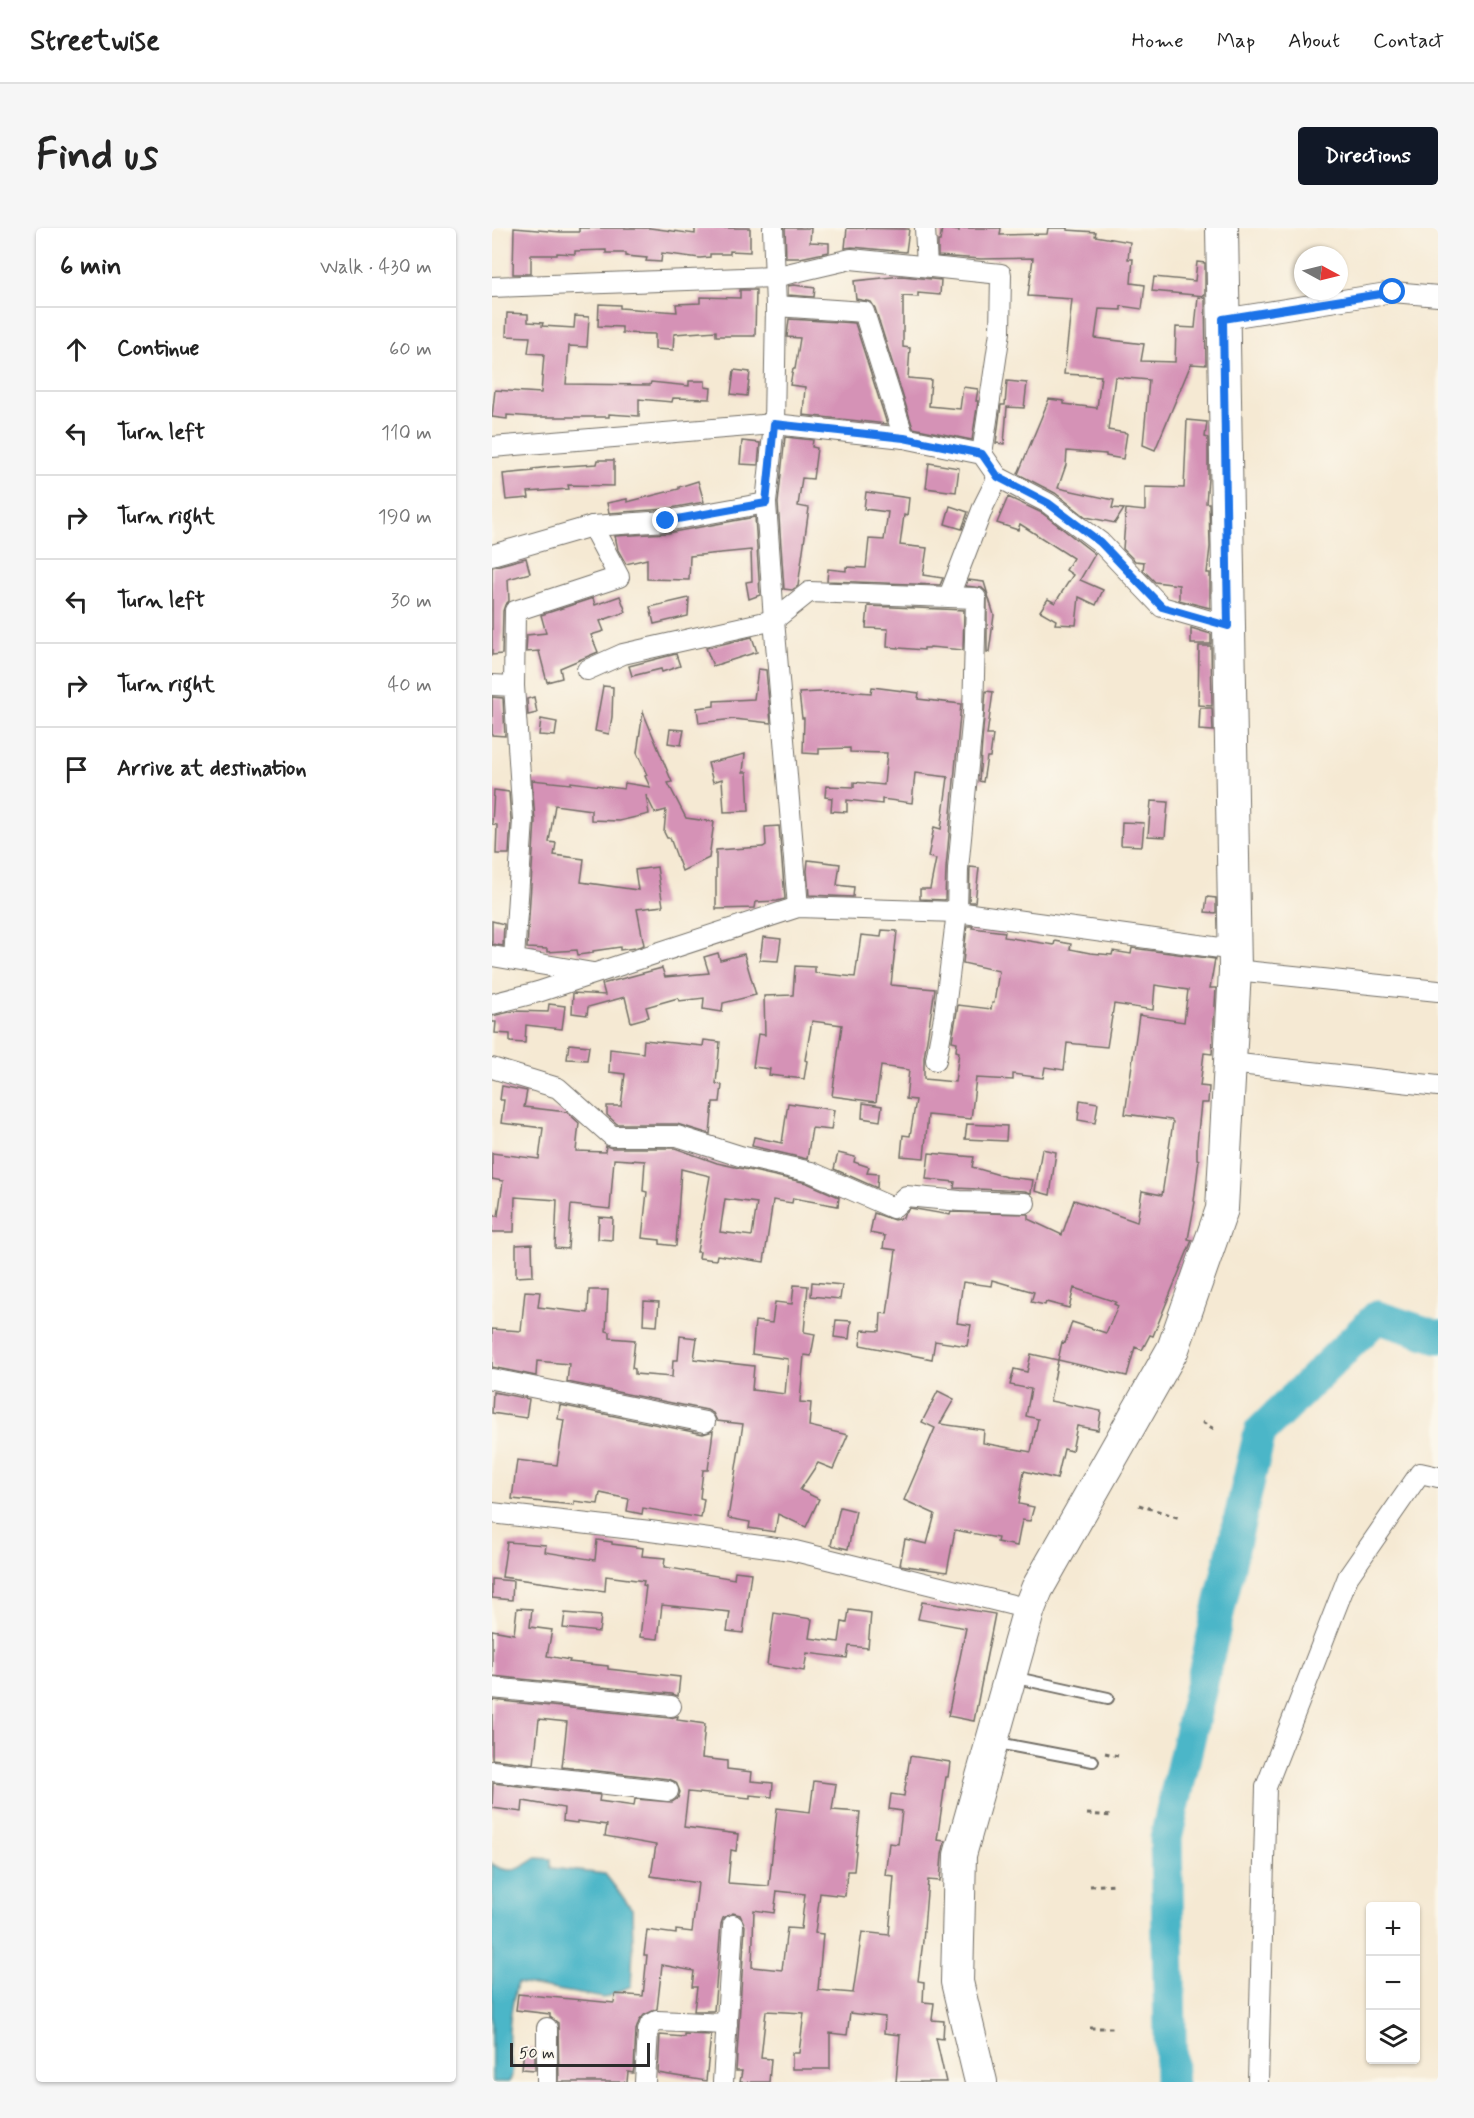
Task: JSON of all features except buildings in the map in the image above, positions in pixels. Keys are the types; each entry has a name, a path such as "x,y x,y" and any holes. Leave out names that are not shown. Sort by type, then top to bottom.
{"main road":[{"path":"981,2082 957,1982 960,1855 1029,1609 1037,1589 1173,1349 1222,1209 1235,960 1222,228"}],"street":[{"path":"773,228 776,306 774,424 766,503 798,907"},
{"path":"926,228 927,266"},
{"path":"492,287 774,277 851,259 1001,274 1000,332 982,454 998,477 1048,503 1100,542 1162,607 1228,626"},
{"path":"1223,319 1393,292 1438,296"},
{"path":"776,306 864,312 904,438"},
{"path":"492,447 774,424 904,438 982,454"},
{"path":"949,596 984,505 998,477"},
{"path":"492,555 592,526 666,521 766,503"},
{"path":"514,959 523,820 514,686 515,611 619,577 592,526"},
{"path":"587,670 623,654 774,620 809,592 976,598 972,714 958,869 957,912 944,1017 936,1060"},
{"path":"492,685 514,686"},
{"path":"492,1004 596,973 798,907 957,912 1235,960 1438,991"},
{"path":"492,956 596,973"},
{"path":"1230,1063 1438,1086"},
{"path":"492,1068 558,1088 612,1136 676,1136 740,1156 811,1172 893,1208 906,1196 960,1202 1025,1203"},
{"path":"492,1379 705,1422"},
{"path":"1258,2082 1266,1787 1348,1577 1420,1473 1438,1477"},
{"path":"492,1514 650,1531 791,1550 1029,1609"},
{"path":"492,1688 671,1706"},
{"path":"492,1771 668,1791"},
{"path":"723,2082 733,1925"},
{"path":"645,2082 650,2025 657,2021 727,2024"},
{"path":"547,2082 548,2028"}],"lane":[{"path":"1010,1677 1108,1698"},
{"path":"992,1742 1093,1761"}],"path":[{"path":"1202,1422 1216,1430"},
{"path":"1139,1505 1180,1518"},
{"path":"1102,1752 1118,1755"},
{"path":"1087,1814 1113,1816"},
{"path":"1090,1886 1115,1884"},
{"path":"1090,2028 1114,2028"}],"water":[{"path":"536,1858 551,1859 551,1868 605,1874 632,1909 631,1986 604,1998 517,1983 509,2033 511,2078 509,2082 492,2082 492,1864 504,1869 515,1870"}],"waterway":[{"path":"1171,2082 1166,1838 1260,1432 1377,1317 1438,1337"}],"route":[{"path":"666,521 766,503 774,424 904,438 982,454 998,477 1048,503 1100,542 1162,607 1228,626 1223,319 1393,292"}]}
